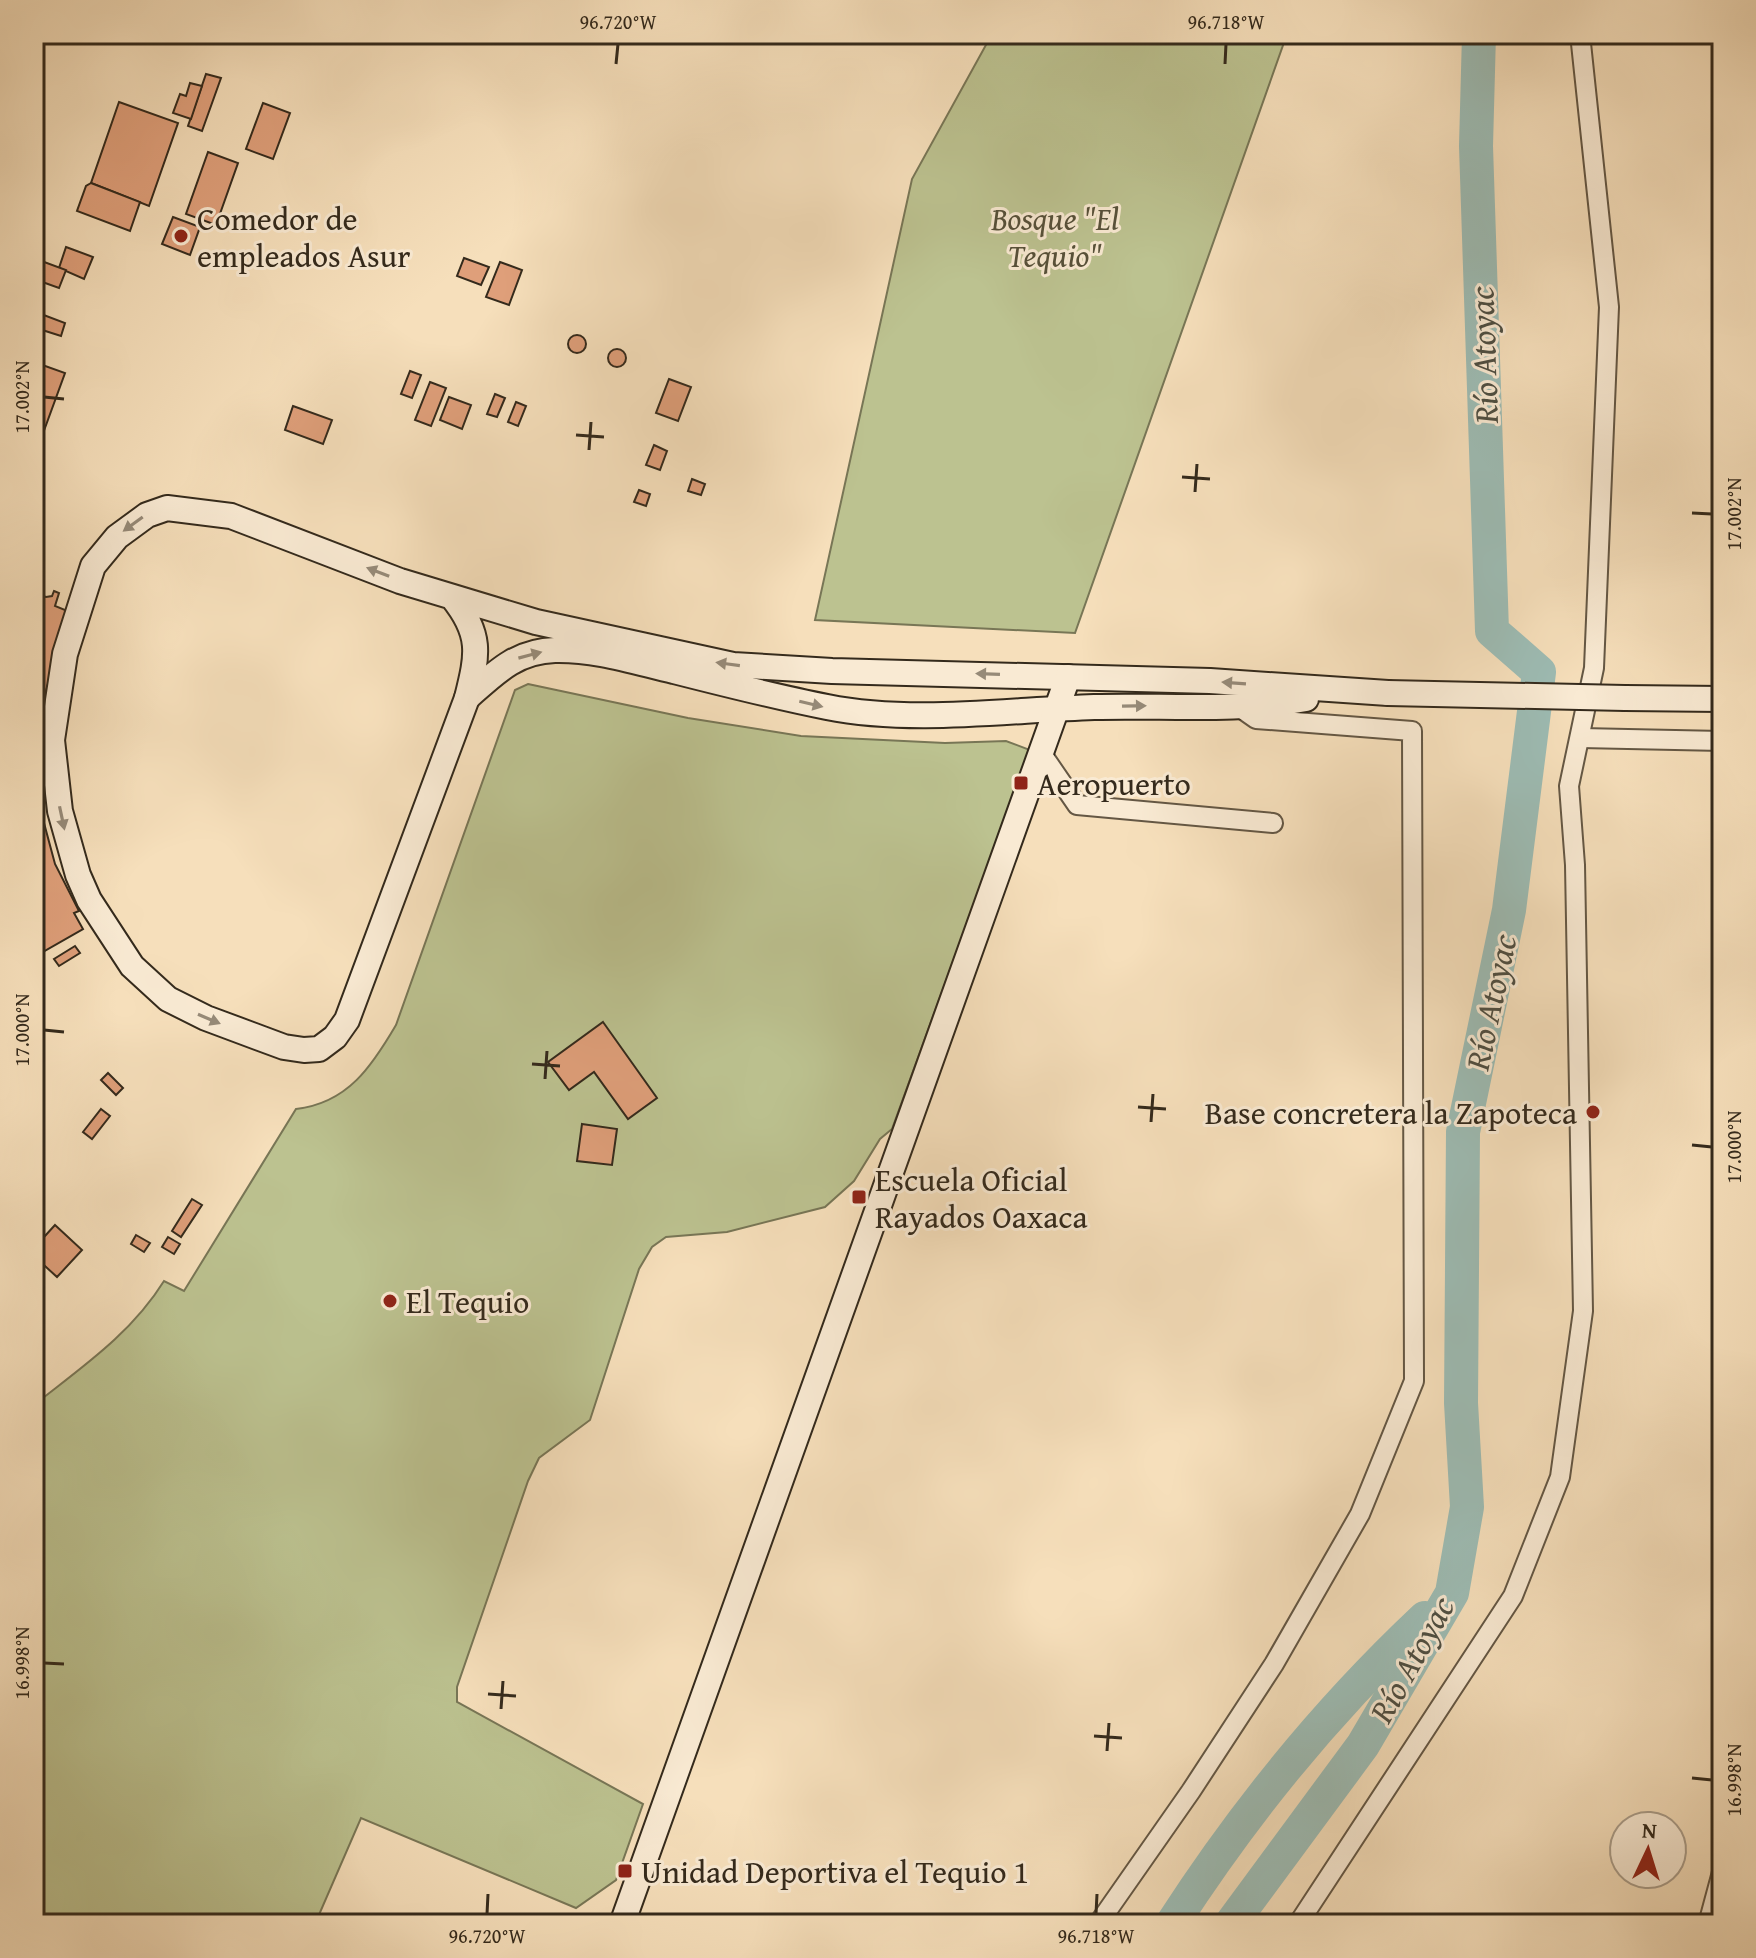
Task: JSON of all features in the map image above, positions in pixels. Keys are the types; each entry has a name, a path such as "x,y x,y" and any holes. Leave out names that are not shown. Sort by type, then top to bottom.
{"street":[{"path":"1298,1924 1513,1596 1560,1477 1583,1311 1575,865 1569,786 1594,668 1609,307 1580,34"},
{"path":"452,597 470,623 478,653 467,698 347,1020 335,1037 319,1049 304,1050 269,1042 206,1018 168,999 132,966 89,900 78,875 60,811 52,740 65,654 93,566 133,522 167,508 231,516 400,581 536,622 733,665 818,671 1210,681 1339,692 1722,699"},
{"path":"467,698 507,662 533,652 583,651 831,708 946,716 1056,708 1235,705 1295,701 1339,692"},
{"path":"622,1924 1068,677"},
{"path":"1098,1924 1191,1791 1274,1664 1360,1514 1414,1381 1412,731 1256,719 1235,705"},
{"path":"1581,738 1722,741"},
{"path":"1040,751 1077,805 1273,823"},
{"path":"1708,1924 1722,1872"}],"green space":[{"name":"Bosque \"El Tequio\"","path":"992,34 1287,34 1075,633 815,620 912,179"},
{"name":"El Tequio","path":"528,684 688,718 801,736 945,743 1006,741 1030,750 892,1129 880,1139 854,1181 825,1207 727,1232 666,1237 652,1247 639,1269 590,1420 539,1458 528,1481 457,1687 457,1702 643,1804 616,1880 576,1908 361,1818 315,1924 34,1924 34,1405 121,1334 164,1281 184,1291 296,1109 330,1099 344,1091 378,1055 396,1025 515,690"}],"building":[{"path":"206,74 221,78 202,131 188,126"},
{"path":"190,83 202,86 191,119 173,113 180,94 186,96"},
{"path":"119,102 178,123 149,206 91,183"},
{"path":"263,103 290,113 273,159 246,149"},
{"path":"208,152 238,163 216,225 186,214"},
{"path":"91,183 140,202 130,231 77,211 86,186"},
{"name":"Comedor de empleados Asur","path":"173,217 200,227 190,255 162,244"},
{"path":"66,247 93,257 84,279 59,268"},
{"path":"464,258 489,267 481,285 457,276"},
{"path":"36,259 66,270 59,288 34,279"},
{"path":"500,262 522,270 509,305 486,297"},
{"path":"41,314 65,323 61,336 36,328"},
{"path":"573,335 581,335 586,344 584,351 573,353 568,348 568,340"},
{"path":"613,349 621,349 626,358 624,365 613,367 608,362 608,354"},
{"path":"34,362 65,373 34,458"},
{"path":"410,371 421,375 412,398 401,394"},
{"path":"669,379 691,387 678,421 656,413"},
{"path":"430,382 446,388 431,426 415,420"},
{"path":"495,394 505,398 497,417 487,414"},
{"path":"449,397 471,405 462,429 440,420"},
{"path":"516,402 526,406 518,426 508,422"},
{"path":"293,406 332,420 323,444 285,430"},
{"path":"654,445 667,451 660,470 646,465"},
{"path":"692,479 705,484 701,495 688,491"},
{"path":"639,490 650,494 646,506 634,502"},
{"path":"54,591 59,593 55,606 70,612 45,694 40,782 44,823 55,864 79,911 74,913 83,929 34,957 34,593 46,597 52,596"},
{"path":"75,946 80,953 59,966 54,959"},
{"path":"603,1022 657,1098 628,1119 594,1072 569,1090 548,1062"},
{"path":"108,1073 123,1088 116,1095 101,1080"},
{"path":"101,1109 110,1116 92,1139 83,1132"},
{"path":"582,1124 617,1129 612,1165 577,1161"},
{"path":"192,1199 202,1205 181,1237 172,1231"},
{"path":"55,1225 82,1250 57,1277 34,1256 34,1248"},
{"path":"136,1235 150,1243 144,1252 131,1244"},
{"path":"168,1237 180,1244 174,1254 162,1247"}],"waterway":[{"name":"Río Atoyac","path":"1231,1924 1363,1745 1452,1593 1467,1507 1461,1403 1463,1132 1509,910 1539,672 1492,631 1476,146 1479,34"},
{"path":"1172,1924 1229,1841 1289,1763 1354,1689 1425,1618"}],"place":[{"name":"Comedor de empleados Asur","path":"181,236"},
{"name":"Aeropuerto","path":"1021,783"},
{"name":"Base concretera la Zapoteca","path":"1593,1112"},
{"name":"Escuela Oficial Rayados Oaxaca","path":"859,1197"},
{"name":"El Tequio","path":"390,1301"},
{"name":"Unidad Deportiva el Tequio 1","path":"625,1871"}]}
